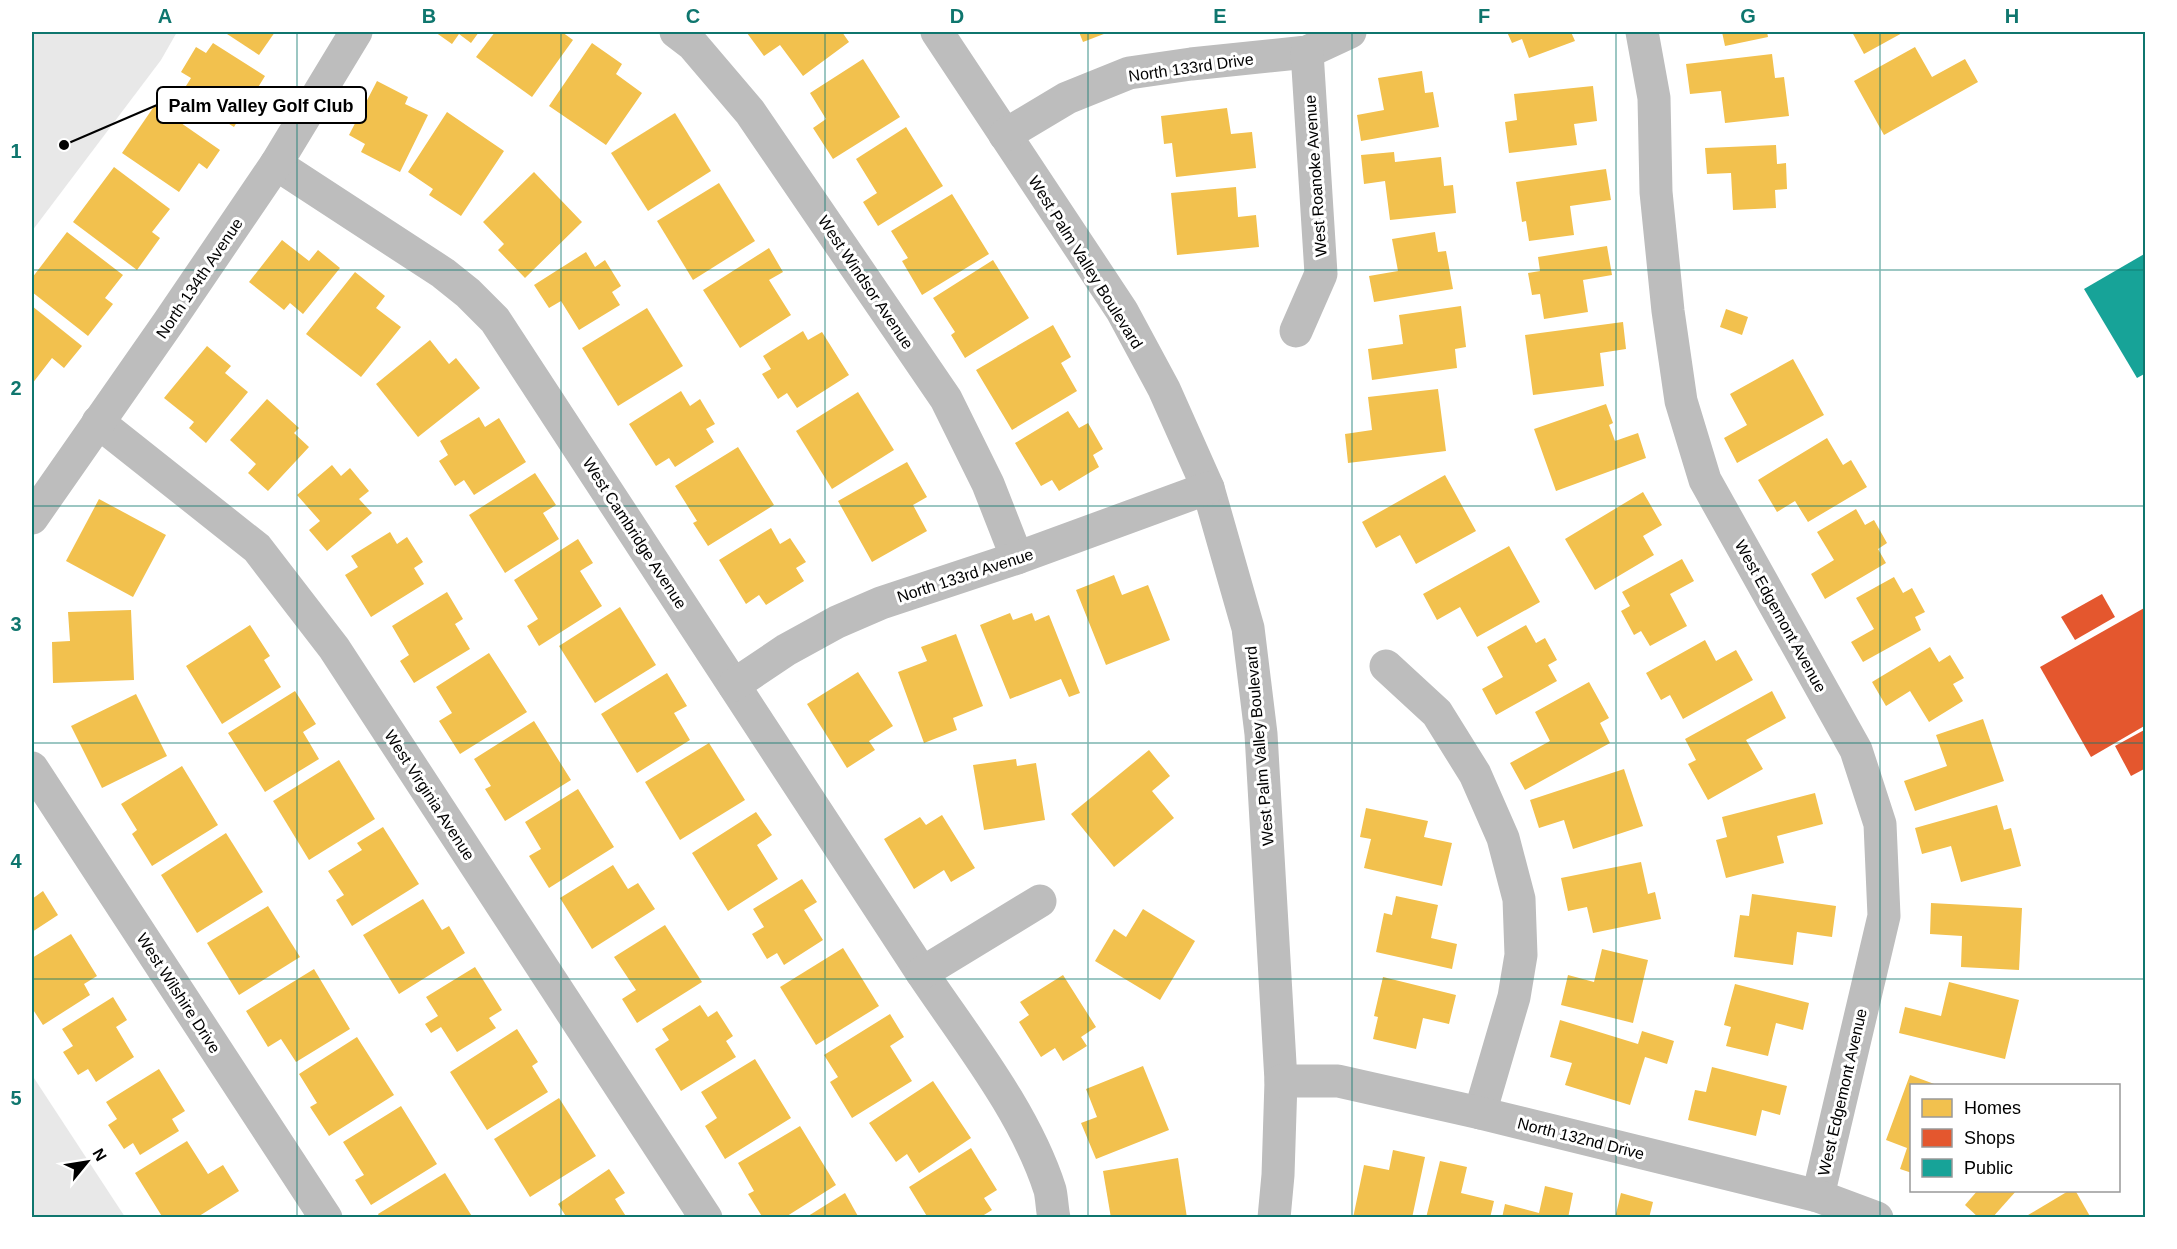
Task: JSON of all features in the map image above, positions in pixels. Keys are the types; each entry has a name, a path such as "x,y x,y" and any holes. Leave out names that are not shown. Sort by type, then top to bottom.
{"street":[{"name":"North 134th Avenue","path":"32,518 276,164 356,32"},
{"name":"West Windsor Avenue","path":"676,32 693,45 750,112 946,399 988,484 1017,558"},
{"name":"West Palm Valley Boulevard","path":"937,32 1122,311 1164,389 1208,488 1248,628 1261,734 1281,1080 1278,1175 1274,1218"},
{"name":"North 133rd Drive","path":"1005,135 1067,98 1129,73 1307,52 1350,32"},
{"name":"West Edgemont Avenue","path":"1642,32 1654,98 1656,192 1668,311 1681,401 1705,480 1856,750 1880,824 1884,916 1818,1196"},
{"name":"West Roanoke Avenue","path":"1296,331 1321,274 1307,52"},
{"name":"West Cambridge Avenue","path":"276,164 443,273 468,293 495,320 990,1074 1028,1136 1052,1205"},
{"name":"West Virginia Avenue","path":"99,422 257,548 327,638 706,1218"},
{"name":"North 133rd Avenue","path":"734,685 786,650 837,622 881,603 1017,558 1208,488"},
{"path":"1386,666 1437,713 1475,774 1503,838 1519,899 1521,955 1514,997 1480,1113"},
{"name":"West Wilshire Drive","path":"32,768 326,1218"},
{"path":"922,973 1040,901"},
{"name":"North 132nd Drive","path":"1281,1080 1338,1081 1480,1113 1818,1196 1877,1218"}],"shaded area":[{"path":"32,32 177,32 161,60 32,231"},
{"path":"32,1075 125,1217 32,1217"}],"building: Homes":[{"path":"224,32 275,32 259,55"},
{"path":"435,32 479,32 471,43 459,34 452,44"},
{"path":"495,32 562,32 573,40 532,97 476,57"},
{"path":"748,32 842,32 849,42 803,76 780,45 764,56"},
{"path":"1079,32 1109,32 1083,42"},
{"path":"1507,32 1571,32 1575,41 1529,58 1522,39 1512,43"},
{"path":"1722,32 1767,32 1768,37 1725,46"},
{"path":"1852,32 1904,32 1864,54"},
{"path":"213,43 265,76 234,127 181,94 191,78 181,72 196,47 206,53"},
{"path":"592,43 622,64 616,74 642,93 606,145 549,106"},
{"path":"1915,47 1932,77 1965,59 1978,82 1884,135 1854,81"},
{"path":"1772,54 1775,78 1784,77 1789,116 1725,123 1721,91 1690,94 1686,64"},
{"path":"863,59 900,117 833,159 813,128 826,119 810,93"},
{"path":"1422,71 1425,93 1433,92 1439,127 1361,141 1357,115 1384,110 1378,78"},
{"path":"377,81 408,97 405,104 428,115 400,172 361,152 365,144 349,135"},
{"path":"1593,86 1597,121 1574,124 1577,145 1509,153 1505,122 1517,120 1514,94"},
{"path":"155,105 220,150 207,169 199,163 179,192 122,153"},
{"path":"1227,108 1231,134 1252,132 1256,168 1176,177 1172,143 1164,144 1161,116"},
{"path":"447,112 504,151 461,216 429,195 433,189 408,172"},
{"path":"675,113 711,171 648,211 611,153"},
{"path":"906,127 943,186 878,226 863,202 877,193 856,159"},
{"path":"1776,145 1777,164 1786,163 1787,189 1775,190 1776,208 1733,210 1731,173 1707,174 1705,148"},
{"path":"1394,152 1395,162 1441,157 1444,186 1453,185 1456,213 1390,220 1385,181 1364,184 1361,155"},
{"path":"114,167 170,209 152,232 160,238 137,270 73,222"},
{"path":"1606,169 1611,200 1570,206 1574,235 1529,241 1526,221 1522,222 1516,182"},
{"path":"534,172 582,222 525,278 498,250 504,244 483,222"},
{"path":"719,183 755,241 693,280 657,221"},
{"path":"1236,187 1238,217 1256,215 1259,247 1177,255 1171,193"},
{"path":"952,194 989,254 922,295 902,261 908,258 891,231"},
{"path":"67,232 123,275 105,298 113,304 88,336 32,292 32,278"},
{"path":"1435,232 1438,252 1446,251 1453,289 1374,302 1369,276 1398,271 1392,239"},
{"path":"282,240 309,261 318,250 340,268 303,314 290,303 284,310 249,282"},
{"path":"1607,246 1612,275 1583,280 1588,312 1544,319 1540,294 1532,295 1528,273 1540,271 1538,257"},
{"path":"769,248 783,272 769,280 791,315 740,348 703,290"},
{"path":"586,252 595,267 605,260 621,286 612,292 620,305 579,330 561,301 549,308 534,285"},
{"path":"993,260 1029,318 965,358 951,335 955,332 933,298"},
{"path":"355,272 385,296 376,308 401,327 361,377 306,334"},
{"path":"32,306 82,346 64,368 52,358 32,384"},
{"path":"1461,306 1466,347 1455,349 1457,368 1372,380 1368,349 1403,344 1399,315"},
{"path":"647,308 683,366 618,406 582,348"},
{"path":"1726,309 1748,317 1742,335 1720,327"},
{"path":"1623,322 1626,349 1600,353 1604,386 1533,395 1525,335"},
{"path":"1053,325 1071,357 1061,363 1077,391 1012,430 976,370"},
{"path":"803,331 808,340 822,332 849,375 797,408 787,393 778,399 762,374 771,369 763,356"},
{"path":"430,340 449,364 456,358 480,388 418,437 376,384"},
{"path":"207,346 231,366 225,373 248,392 206,443 189,428 194,422 164,398"},
{"path":"1793,359 1824,415 1737,463 1724,438 1747,425 1730,394"},
{"path":"1438,389 1446,451 1348,463 1345,434 1372,430 1368,397"},
{"path":"681,391 690,406 700,399 715,424 706,429 714,442 675,467 669,458 656,466 629,424"},
{"path":"858,392 894,450 832,489 796,431"},
{"path":"267,399 299,428 294,433 309,447 268,491 248,473 256,464 230,440"},
{"path":"1606,404 1613,423 1609,425 1615,441 1638,433 1646,458 1556,491 1534,429"},
{"path":"1068,411 1079,428 1088,423 1103,449 1093,455 1099,467 1059,491 1052,480 1041,486 1015,443"},
{"path":"479,417 485,427 499,418 526,462 474,495 464,480 455,486 439,461 448,455 440,441"},
{"path":"1827,438 1843,465 1851,460 1867,487 1808,522 1795,501 1777,512 1758,480"},
{"path":"738,447 774,505 708,546 693,523 697,521 675,486"},
{"path":"907,462 927,497 913,505 927,531 872,562 838,501"},
{"path":"332,465 341,476 350,468 369,491 359,499 372,513 327,551 309,530 320,521 297,495"},
{"path":"535,473 556,505 543,513 559,539 505,573 469,515"},
{"path":"1445,475 1476,531 1416,564 1400,535 1376,548 1362,522"},
{"path":"1643,492 1662,525 1643,536 1654,555 1595,590 1565,539"},
{"path":"99,499 166,535 133,597 66,561"},
{"path":"1856,509 1865,525 1874,520 1887,543 1878,549 1886,563 1825,599 1811,574 1834,560 1817,532"},
{"path":"771,528 780,544 790,538 806,562 796,568 804,581 766,605 759,595 746,604 719,560"},
{"path":"390,532 397,544 407,537 423,562 414,568 424,584 371,617 345,575 358,567 351,556"},
{"path":"578,539 593,563 580,571 602,606 539,646 527,626 538,619 514,580"},
{"path":"1509,546 1540,602 1477,637 1460,607 1437,620 1423,594"},
{"path":"1682,559 1694,581 1670,594 1687,626 1650,646 1641,631 1634,635 1621,611 1630,606 1622,592"},
{"path":"1114,575 1122,595 1148,585 1170,640 1106,665 1076,590"},
{"path":"1894,577 1903,593 1912,588 1925,612 1915,617 1921,630 1863,662 1851,642 1874,629 1856,598"},
{"path":"447,592 463,619 455,624 470,649 414,683 400,661 409,655 392,626"},
{"path":"620,607 656,665 595,703 559,646"},
{"path":"131,610 134,680 53,683 52,642 70,641 68,612"},
{"path":"1010,613 1013,620 1032,613 1035,621 1049,615 1080,693 1069,697 1061,679 1010,699 980,625"},
{"path":"250,625 270,656 264,660 281,687 222,724 186,666"},
{"path":"1526,625 1536,643 1545,638 1557,660 1548,665 1557,681 1496,715 1482,689 1503,677 1487,647"},
{"path":"956,634 983,706 953,718 957,730 924,743 898,672 927,661 921,647"},
{"path":"1705,640 1716,661 1736,650 1753,680 1683,719 1670,695 1661,700 1646,673"},
{"path":"1930,647 1939,662 1950,655 1964,678 1953,684 1963,701 1929,722 1910,691 1886,706 1872,682"},
{"path":"489,653 527,712 460,754 439,721 452,713 436,687"},
{"path":"858,672 893,726 869,741 875,750 847,768 807,704"},
{"path":"667,673 687,706 674,713 690,740 637,773 601,714"},
{"path":"1589,682 1609,718 1600,723 1610,743 1525,790 1510,763 1550,741 1535,712"},
{"path":"295,691 316,724 303,732 319,759 265,792 228,733"},
{"path":"1772,691 1786,718 1746,740 1763,769 1708,800 1688,764 1696,760 1685,739"},
{"path":"136,694 167,756 102,788 71,726"},
{"path":"1983,719 2004,781 1915,811 1904,781 1947,766 1936,735"},
{"path":"534,721 571,780 505,821 485,789 491,786 474,759"},
{"path":"709,743 745,800 680,840 645,782"},
{"path":"1149,750 1170,776 1152,791 1174,818 1114,867 1071,814"},
{"path":"1016,759 1017,766 1036,763 1045,820 984,830 973,765"},
{"path":"339,760 375,819 309,860 273,801"},
{"path":"182,766 218,825 152,866 132,834 137,830 121,804"},
{"path":"1624,769 1643,826 1573,849 1564,820 1539,828 1530,800"},
{"path":"578,789 614,847 549,888 529,856 541,849 525,822"},
{"path":"1815,793 1823,824 1777,836 1784,863 1726,878 1716,840 1727,837 1722,817"},
{"path":"1997,805 2004,830 2011,828 2021,866 1961,882 1951,846 1922,854 1915,828"},
{"path":"1366,808 1428,821 1424,837 1452,843 1442,886 1364,868 1371,839 1360,837"},
{"path":"756,812 772,835 757,845 778,879 728,911 692,853"},
{"path":"942,815 975,868 951,882 944,870 914,889 884,839 920,817 926,825"},
{"path":"383,827 419,884 352,926 336,900 344,895 328,871 362,850 357,843"},
{"path":"226,833 263,892 197,933 161,875"},
{"path":"1641,862 1648,894 1655,892 1661,919 1593,933 1587,907 1568,911 1561,878"},
{"path":"613,865 628,889 638,883 655,909 592,949 560,898"},
{"path":"802,879 817,902 804,910 823,940 784,965 777,953 767,959 752,934 764,927 753,909"},
{"path":"43,891 58,915 32,932 32,899"},
{"path":"1752,894 1836,906 1832,937 1797,932 1793,965 1734,957 1740,915 1749,916"},
{"path":"1396,896 1438,905 1431,938 1457,944 1452,969 1376,952 1384,913 1392,915"},
{"path":"423,899 442,930 449,926 465,953 399,994 363,935"},
{"path":"1931,903 2022,908 2019,970 1961,967 1962,936 1930,934"},
{"path":"268,906 300,957 239,995 207,943"},
{"path":"1143,909 1195,941 1160,1000 1095,961 1114,929 1126,937"},
{"path":"665,925 702,982 637,1023 622,999 636,990 614,957"},
{"path":"71,934 97,976 84,984 90,995 43,1025 32,1008 32,958"},
{"path":"843,948 879,1006 816,1045 780,987"},
{"path":"1602,949 1648,960 1633,1023 1561,1005 1568,975 1594,982"},
{"path":"475,967 502,1010 489,1018 496,1028 457,1052 441,1027 431,1033 425,1024 438,1016 426,997"},
{"path":"314,969 350,1029 296,1062 281,1039 268,1047 246,1011"},
{"path":"1063,975 1096,1027 1081,1037 1087,1046 1063,1061 1055,1048 1041,1057 1019,1022 1029,1015 1020,1002"},
{"path":"1383,977 1456,995 1449,1024 1423,1018 1416,1049 1373,1039 1378,1017 1374,1016"},
{"path":"1949,982 2019,1000 2005,1059 1899,1033 1905,1007 1941,1016"},
{"path":"1735,984 1809,1003 1803,1030 1776,1023 1768,1056 1726,1046 1731,1027 1724,1025"},
{"path":"113,997 127,1020 116,1027 134,1057 96,1082 88,1069 78,1075 63,1052 73,1046 62,1029"},
{"path":"700,1005 708,1017 717,1011 733,1036 726,1041 736,1057 681,1091 655,1049 669,1040 662,1029"},
{"path":"890,1014 904,1037 890,1046 912,1081 852,1118 830,1082 838,1077 824,1055"},
{"path":"1560,1020 1638,1044 1642,1031 1674,1041 1667,1064 1645,1057 1630,1105 1565,1085 1572,1063 1550,1057"},
{"path":"517,1029 538,1062 532,1066 548,1092 487,1130 450,1072"},
{"path":"357,1037 394,1095 329,1136 310,1107 317,1103 299,1074"},
{"path":"755,1059 791,1118 725,1159 705,1126 717,1118 701,1092"},
{"path":"1143,1066 1169,1130 1096,1159 1081,1123 1097,1117 1086,1089"},
{"path":"1712,1067 1787,1086 1780,1115 1762,1110 1756,1136 1688,1120 1695,1090 1706,1092"},
{"path":"159,1069 185,1111 172,1119 179,1131 140,1155 133,1143 124,1149 108,1125 117,1119 106,1102"},
{"path":"1910,1075 1934,1084 1910,1084 1910,1172 1900,1169 1907,1148 1886,1140"},
{"path":"933,1081 971,1138 919,1173 907,1154 896,1162 869,1123"},
{"path":"559,1098 596,1156 530,1197 494,1139"},
{"path":"401,1106 437,1164 371,1205 355,1180 364,1175 343,1142"},
{"path":"800,1126 836,1185 784,1218 763,1218 748,1194 754,1191 738,1163"},
{"path":"187,1141 208,1174 223,1165 239,1191 196,1218 163,1218 135,1173"},
{"path":"971,1148 997,1190 984,1198 992,1210 979,1218 928,1218 909,1187"},
{"path":"1393,1150 1425,1157 1412,1218 1353,1218 1364,1165 1389,1170"},
{"path":"1178,1158 1187,1218 1111,1218 1103,1171"},
{"path":"1440,1161 1467,1167 1461,1193 1494,1201 1490,1218 1426,1218"},
{"path":"609,1169 625,1193 615,1199 627,1218 567,1218 558,1204"},
{"path":"445,1173 473,1218 380,1218 378,1214"},
{"path":"1545,1186 1573,1193 1568,1218 1502,1218 1505,1204 1539,1213"},
{"path":"1976,1192 2015,1192 1992,1218 1979,1218 1965,1205"},
{"path":"2067,1192 2076,1192 2091,1218 2023,1218"},
{"path":"845,1193 859,1218 805,1218"},
{"path":"1621,1193 1653,1202 1649,1218 1615,1218"}],"building: Shops":[{"path":"2102,594 2115,617 2075,640 2061,617"},
{"path":"2146,607 2146,725 2091,757 2040,667"},
{"path":"2146,729 2146,768 2131,776 2115,746"}],"building: Public":[{"path":"2146,253 2146,373 2137,378 2084,289"}],"place":[{"name":"Palm Valley Golf Club","path":"64,145"}]}
